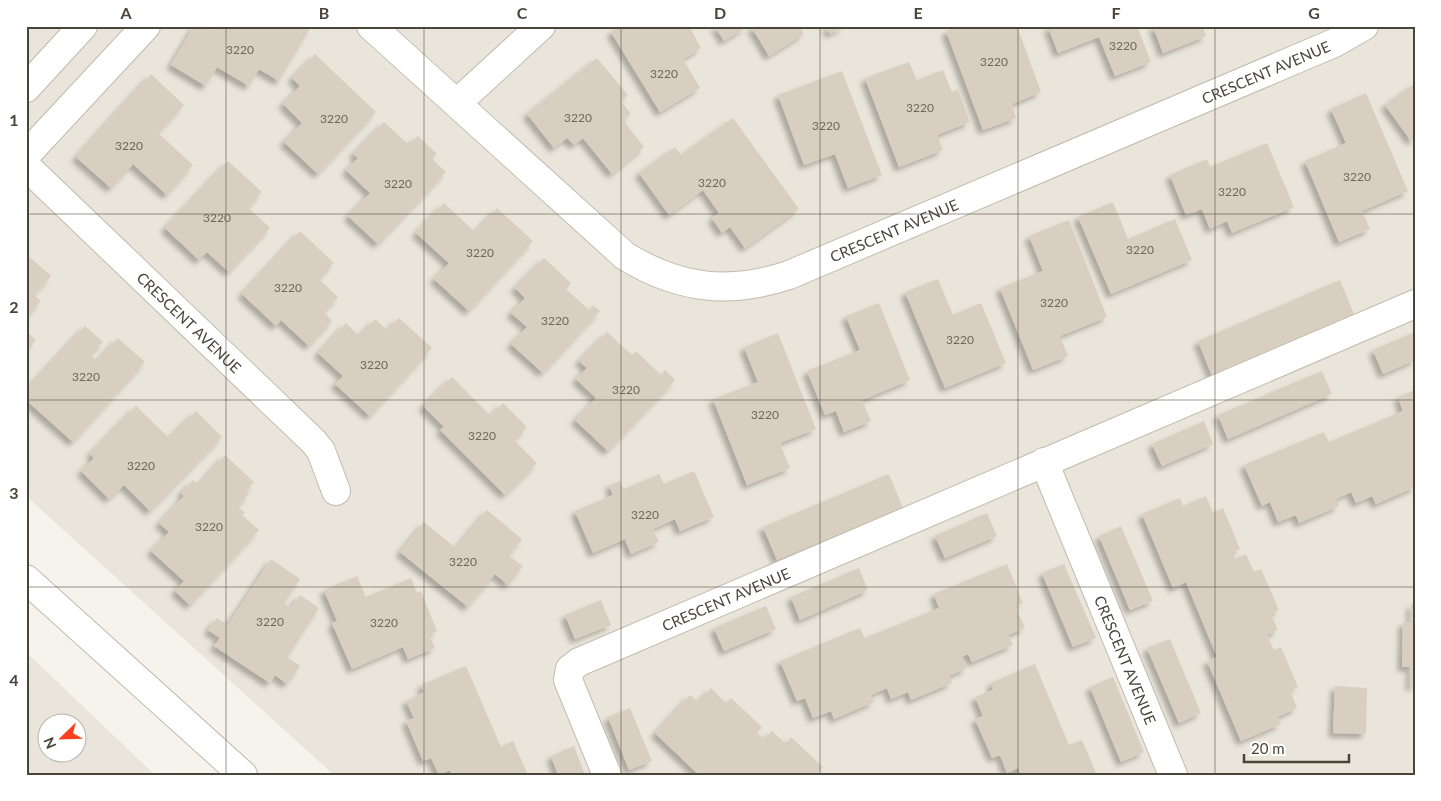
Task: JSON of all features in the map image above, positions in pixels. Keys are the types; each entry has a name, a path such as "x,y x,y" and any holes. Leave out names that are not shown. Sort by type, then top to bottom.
{"street":[{"path":"26,88 83,26"},
{"path":"26,155 146,26"},
{"name":"CRESCENT AVENUE","path":"371,26 625,256 646,269 670,278 721,288 748,286 789,275 1334,42 1364,26"},
{"path":"457,103 541,26"},
{"name":"CRESCENT AVENUE","path":"26,166 314,442 321,451 336,491"},
{"name":"CRESCENT AVENUE","path":"607,775 568,680 567,674 574,665 1415,304"},
{"name":"CRESCENT AVENUE","path":"1044,462 1173,775"},
{"path":"26,579 243,775"}],"shaded area":[{"path":"26,26 1415,26 1415,775 334,775 26,496"},
{"path":"26,652 155,775 26,775"}],"building":[{"path":"194,26 203,26 212,32 215,26 311,26 279,81 259,69 249,86 217,67 206,86 171,65"},
{"path":"620,26 689,26 701,48 683,59 700,88 660,112 611,32"},
{"path":"715,26 748,26 724,41"},
{"path":"751,26 799,26 804,34 769,56"},
{"path":"826,26 846,26 830,34"},
{"path":"958,26 1017,26 1041,92 1012,104 1016,118 983,130 946,31"},
{"path":"1048,26 1137,26 1151,62 1115,76 1099,37 1058,53"},
{"path":"1153,26 1202,26 1206,36 1163,53"},
{"path":"315,54 376,112 318,174 284,142 302,123 283,104 300,86 292,78"},
{"path":"597,58 628,95 621,101 631,114 623,120 644,147 612,174 583,138 574,145 567,138 554,148 527,114"},
{"path":"909,62 917,80 943,70 952,92 958,89 970,122 937,135 943,150 899,167 865,78"},
{"path":"842,71 882,175 848,188 835,154 804,165 778,95"},
{"path":"151,74 184,105 158,133 193,165 167,195 133,164 111,188 76,157"},
{"path":"1415,83 1415,138 1411,141 1385,105"},
{"path":"1366,93 1408,191 1362,211 1370,229 1339,242 1305,161 1346,143 1331,109"},
{"path":"733,118 799,209 745,248 730,227 722,233 712,218 719,213 703,190 669,215 639,173 675,147 681,155"},
{"path":"384,122 409,145 418,136 437,154 432,159 446,172 378,244 348,216 370,193 346,170 358,158 353,154"},
{"path":"1267,143 1294,207 1232,233 1227,221 1210,229 1202,209 1186,215 1170,175 1207,159 1210,167"},
{"path":"228,161 262,192 248,207 270,228 229,272 207,252 199,260 165,228"},
{"path":"1113,202 1128,239 1175,219 1192,260 1111,294 1078,217"},
{"path":"444,203 475,232 497,208 533,241 469,311 434,279 449,263 416,233"},
{"path":"1069,220 1107,317 1060,336 1068,356 1033,370 1000,288 1043,271 1029,236"},
{"path":"300,231 334,263 319,279 338,297 324,312 332,321 309,346 281,320 276,326 242,294"},
{"path":"26,254 51,276 34,295 41,301 26,318"},
{"path":"544,258 571,283 566,289 589,310 593,305 600,311 543,373 511,344 527,327 511,313 525,298 515,288"},
{"path":"938,279 953,315 981,303 1006,363 945,388 905,292"},
{"path":"1340,280 1354,314 1212,376 1198,341"},
{"path":"879,303 910,380 862,400 871,421 844,432 836,411 825,415 807,371 860,350 846,316"},
{"path":"399,318 432,348 370,416 335,384 343,376 318,353 346,323 359,336 375,319 387,330"},
{"path":"85,326 103,342 90,355 97,361 118,338 145,362 73,442 26,400 26,390"},
{"path":"26,331 36,340 26,351"},
{"path":"607,332 632,355 636,351 661,375 665,370 675,380 608,451 575,420 596,398 576,379 587,368 579,361"},
{"path":"1415,332 1415,360 1383,374 1373,350"},
{"path":"778,333 816,429 780,443 790,468 747,485 713,399 758,382 744,347"},
{"path":"1322,371 1332,394 1228,439 1218,415"},
{"path":"452,377 491,416 503,403 527,427 514,440 537,463 505,495 440,430 444,427 423,406"},
{"path":"1415,390 1415,487 1376,504 1372,496 1356,503 1351,492 1336,499 1339,506 1299,523 1296,515 1278,522 1270,502 1262,506 1244,465 1324,432 1329,442 1403,411 1398,397"},
{"path":"136,406 169,438 196,411 222,437 150,511 124,485 109,499 81,471 94,458 90,454"},
{"path":"1204,421 1213,444 1162,466 1152,444"},
{"path":"225,455 254,482 246,491 249,494 238,507 245,513 242,515 259,530 190,605 175,591 184,581 151,551 169,532 159,523 184,496 181,493 193,480 199,484"},
{"path":"694,471 714,517 680,531 675,519 653,529 659,542 631,554 625,539 593,553 575,511 613,495 609,485 620,481 624,489 659,474 664,484"},
{"path":"889,474 903,508 777,560 763,527"},
{"path":"1206,496 1213,513 1223,508 1240,549 1232,552 1235,559 1246,554 1254,572 1261,569 1279,610 1271,614 1278,630 1267,635 1274,650 1281,647 1298,687 1290,690 1297,708 1277,717 1281,724 1241,741 1207,661 1217,657 1186,582 1173,588 1142,514 1180,498 1183,506"},
{"path":"487,510 522,539 509,556 523,566 508,585 495,574 468,607 400,552 424,522 456,548"},
{"path":"987,513 997,536 945,558 935,536"},
{"path":"1121,526 1153,601 1130,610 1099,536"},
{"path":"271,559 300,579 284,603 291,608 300,595 319,608 287,657 300,666 287,684 275,675 270,683 214,646 220,638 208,630 217,618 228,625"},
{"path":"1007,564 1023,603 1015,606 1025,628 1008,635 1013,645 972,662 968,654 962,657 967,668 949,676 952,683 911,700 908,692 891,699 887,688 871,695 874,702 834,719 831,711 813,718 805,698 797,701 780,661 860,628 865,638 939,608 934,594"},
{"path":"1064,564 1096,638 1073,647 1042,573"},
{"path":"859,568 868,590 800,620 791,597"},
{"path":"357,576 366,597 411,578 417,593 421,591 437,631 429,635 435,648 408,659 403,647 352,669 332,623 337,621 324,590"},
{"path":"601,600 611,625 575,639 565,615"},
{"path":"1411,604 1415,604 1415,686 1410,686 1411,667 1402,667 1403,622 1411,622"},
{"path":"766,606 776,629 724,651 714,628"},
{"path":"1170,639 1201,713 1179,723 1147,648"},
{"path":"1035,664 1069,745 1082,740 1097,775 1021,775 1018,768 1007,773 1000,755 992,758 975,719 983,716 975,697 993,690 991,683"},
{"path":"466,666 501,747 513,741 528,775 452,775 450,770 439,775 431,758 423,761 406,721 414,718 406,701 424,692 421,685"},
{"path":"1113,677 1144,752 1121,762 1090,687"},
{"path":"1335,686 1367,688 1366,734 1333,733"},
{"path":"711,688 726,703 731,698 762,727 757,733 764,739 772,731 786,744 791,737 823,767 818,773 820,775 699,775 655,733 690,695 698,702"},
{"path":"630,708 652,761 629,770 608,717"},
{"path":"574,746 585,775 558,775 551,756"}]}
